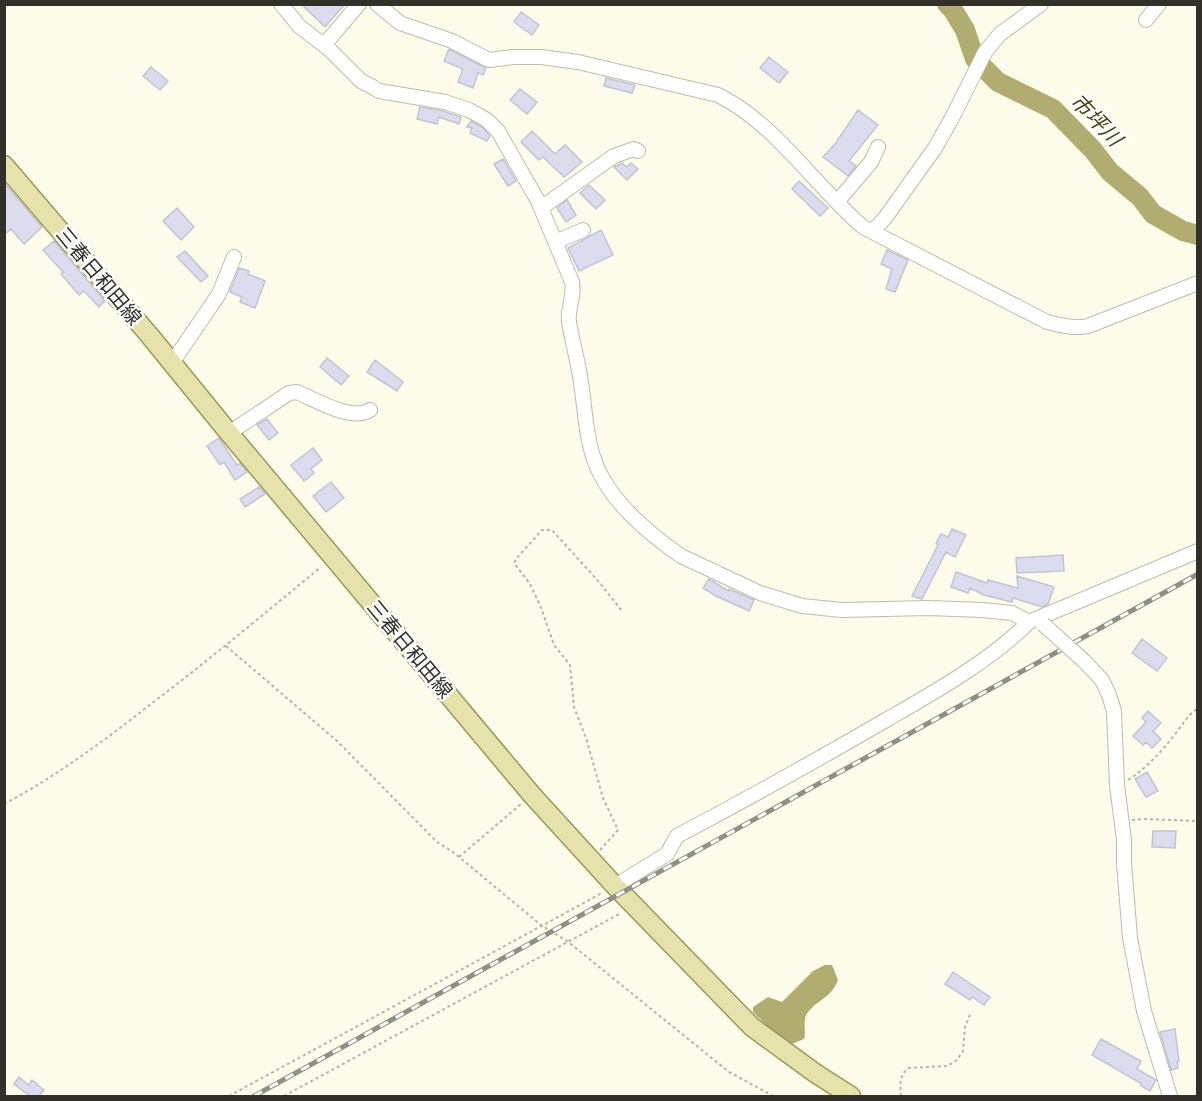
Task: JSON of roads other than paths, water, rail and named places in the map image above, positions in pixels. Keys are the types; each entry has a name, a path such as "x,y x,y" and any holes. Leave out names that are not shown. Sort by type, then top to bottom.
{"main road":[{"name":"三春日和田線","path":"4,165 532,795 615,886 752,1027 851,1096"}],"street":[{"path":"281,4 299,26 324,45 361,81 380,91 445,102 470,110 487,120 498,131 541,208 573,288 568,320 580,377 586,426 595,462 606,484 624,506 670,548 681,556 760,593 802,606 842,610 928,608 982,610 1012,614 1037,621 1084,661 1102,680 1111,702 1114,718 1117,785 1135,966 1144,1011 1170,1096"},
{"path":"324,45 359,4"},
{"path":"377,4 400,23 452,41 489,60 541,57 578,62 718,95 733,103 765,129 863,227 966,278 1007,303 1047,322 1058,325 1088,326 1197,283"},
{"path":"872,232 890,212 935,148 985,52 1000,34 1041,4"},
{"path":"1146,20 1160,4"},
{"path":"837,202 871,162 878,147"},
{"path":"541,208 614,156 624,151 634,149 638,151"},
{"path":"555,242 583,230"},
{"path":"172,363 219,294 234,257"},
{"path":"229,433 289,393 297,392 347,413 364,414 370,410"},
{"path":"615,886 667,854 677,836 822,757 930,694 1037,621 1197,551"}],"waterway":[{"name":"市坪川","path":"947,4 965,30 975,59 998,82 1053,109 1093,150 1110,172 1140,197 1153,214 1183,231 1198,235"}],"railway":[{"path":"254,1096 1198,574"}]}
